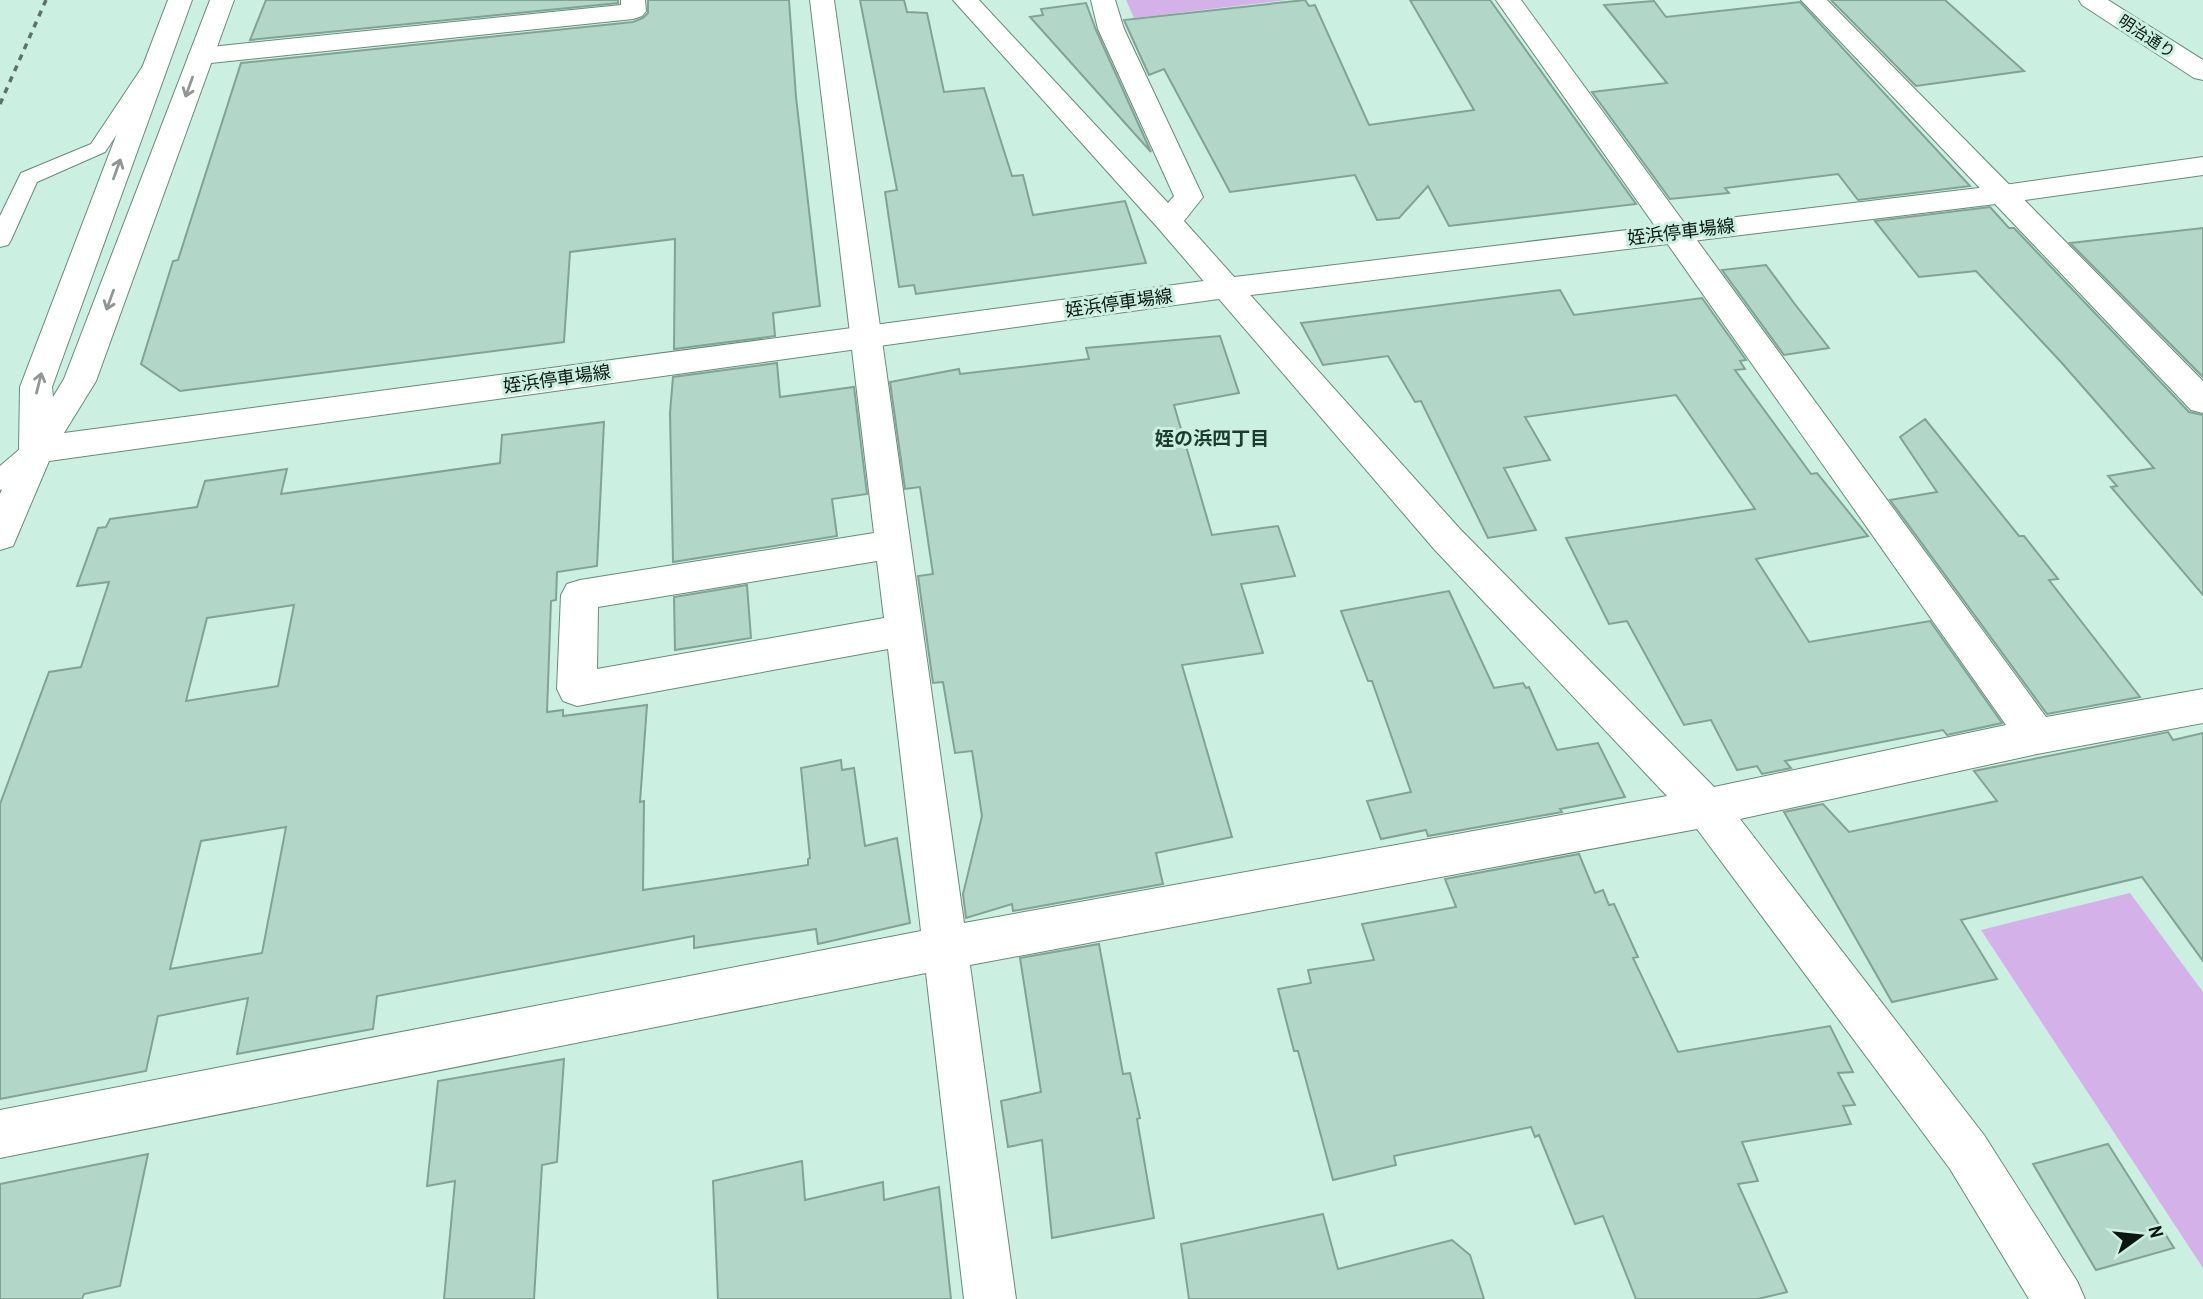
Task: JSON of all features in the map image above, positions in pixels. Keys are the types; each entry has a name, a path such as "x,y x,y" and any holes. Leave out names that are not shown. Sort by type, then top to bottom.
{"street":[{"path":"36,450 36,387 180,0"},
{"path":"0,536 36,450 80,381 222,0"},
{"path":"201,56 633,10 633,0"},
{"path":"822,0 990,1299"},
{"path":"965,0 1168,221 1447,539 1706,808 1967,1152 2059,1299"},
{"path":"1103,0 1111,29 1189,197 1168,221"},
{"path":"1508,0 2036,736"},
{"path":"1813,0 2203,401"},
{"name":"明治通り","path":"2091,0 2203,72"},
{"name":"姪浜停車場線","path":"36,450 1226,288 2004,194 2203,166"},
{"path":"893,544 580,595 577,689 904,629"},
{"path":"0,1134 944,948 1706,808 2036,736 2203,706"}],"lane":[{"path":"0,240 28,178 98,148 157,60"},
{"path":"0,480 36,450"}],"shaded area":[{"path":"1126,0 1286,0 1134,18"},
{"path":"2130,893 2203,992 2203,1268 1981,930"}],"building":[{"path":"266,0 618,0 618,3 250,40"},
{"path":"648,0 789,0 796,97 820,306 773,313 775,336 674,349 675,239 570,252 564,342 180,391 141,364 173,261 178,260 241,63 633,22 648,13"},
{"path":"860,0 904,0 907,12 927,13 944,92 984,88 1012,176 1023,175 1033,215 1125,201 1146,263 916,294 914,285 899,287 885,192 897,190"},
{"path":"1305,0 1309,6 1315,5 1369,125 1474,110 1410,0 1490,0 1636,204 1449,226 1428,186 1399,218 1377,220 1355,175 1230,192 1164,69 1149,75 1124,20"},
{"path":"1831,0 1945,0 2024,71 1916,86"},
{"path":"1654,1 1666,17 1800,2 1970,186 1858,200 1838,174 1725,188 1729,193 1670,199 1592,92 1667,83 1604,5"},
{"path":"1086,3 1151,152 1030,17 1043,15 1041,9"},
{"path":"1990,207 2009,228 2014,228 2189,412 2203,415 2203,595 2111,487 2117,486 2108,476 2154,468 1976,271 1919,277 1875,221"},
{"path":"2203,228 2203,377 2070,243"},
{"path":"1766,265 1829,348 1784,355 1722,270"},
{"path":"1560,290 1574,315 1702,298 1746,360 1740,361 1745,369 1735,370 1811,474 1817,473 1868,536 1756,559 1809,642 1930,621 2002,723 1947,735 1943,730 1785,761 1791,768 1762,774 1757,766 1737,770 1711,720 1684,725 1627,621 1609,624 1566,538 1755,509 1676,395 1525,417 1550,460 1504,468 1536,530 1488,538 1421,401 1415,402 1388,356 1323,365 1301,323"},
{"path":"1220,336 1239,393 1174,405 1212,535 1278,526 1295,576 1241,584 1263,653 1182,665 1232,837 1156,853 1163,884 1013,911 1012,904 966,918 963,894 982,816 972,751 955,753 943,682 933,683 918,576 933,574 920,487 905,489 890,382 959,369 960,374 1089,359 1086,348"},
{"path":"777,363 780,397 854,387 867,494 832,499 837,536 673,562 670,413 673,377"},
{"path":"1925,419 2019,536 2024,536 2058,579 2049,580 2140,697 2047,714 1890,500 1937,492 1900,437"},
{"path":"604,422 597,566 557,572 556,600 551,601 547,712 563,710 563,716 647,705 640,802 644,801 643,890 808,865 810,858 801,768 841,760 842,770 854,768 865,846 897,838 910,923 818,944 816,929 694,948 694,936 377,996 373,1029 237,1054 248,998 158,1016 146,1071 0,1099 0,804 49,672 81,667 109,582 77,586 98,528 106,527 110,519 197,507 205,481 287,469 281,494 500,463 502,435","holes":["294,605 278,686 186,701 207,618","286,827 262,953 170,969 201,841"]},
{"path":"747,585 751,638 675,650 674,597"},
{"path":"1449,591 1494,688 1523,683 1526,688 1529,687 1557,750 1598,743 1625,797 1560,809 1562,812 1428,836 1426,830 1381,839 1367,801 1411,792 1372,681 1368,681 1341,611"},
{"path":"2168,732 2173,740 2203,733 2203,961 2142,877 1961,920 1997,979 1892,1002 1784,812 1823,804 1849,832 1997,801 1974,771"},
{"path":"1579,854 1595,893 1603,890 1609,905 1614,904 1638,957 1633,958 1678,1052 1830,1026 1853,1072 1838,1073 1855,1105 1843,1106 1851,1124 1742,1142 1758,1181 1738,1184 1787,1292 1758,1299 1636,1299 1603,1216 1575,1224 1539,1135 1535,1137 1531,1127 1394,1156 1396,1165 1333,1180 1278,989 1311,983 1308,970 1374,960 1362,924 1456,907 1445,879"},
{"path":"1099,944 1123,1074 1130,1073 1140,1118 1137,1119 1154,1218 1052,1238 1042,1140 1008,1147 1001,1101 1041,1092 1020,958"},
{"path":"564,1059 557,1162 542,1165 534,1299 444,1299 455,1181 427,1186 438,1081"},
{"path":"2108,1144 2174,1248 2096,1270 2033,1164"},
{"path":"148,1154 120,1286 84,1294 82,1299 0,1299 0,1184"},
{"path":"802,1161 805,1200 883,1182 884,1200 939,1187 951,1299 718,1299 713,1181"},
{"path":"1323,1214 1338,1269 1452,1240 1470,1255 1484,1299 1189,1299 1181,1244"}],"railway":[{"path":"0,104 46,0"}],"district":[{"name":"姪の浜四丁目","path":"1212,438"}]}
